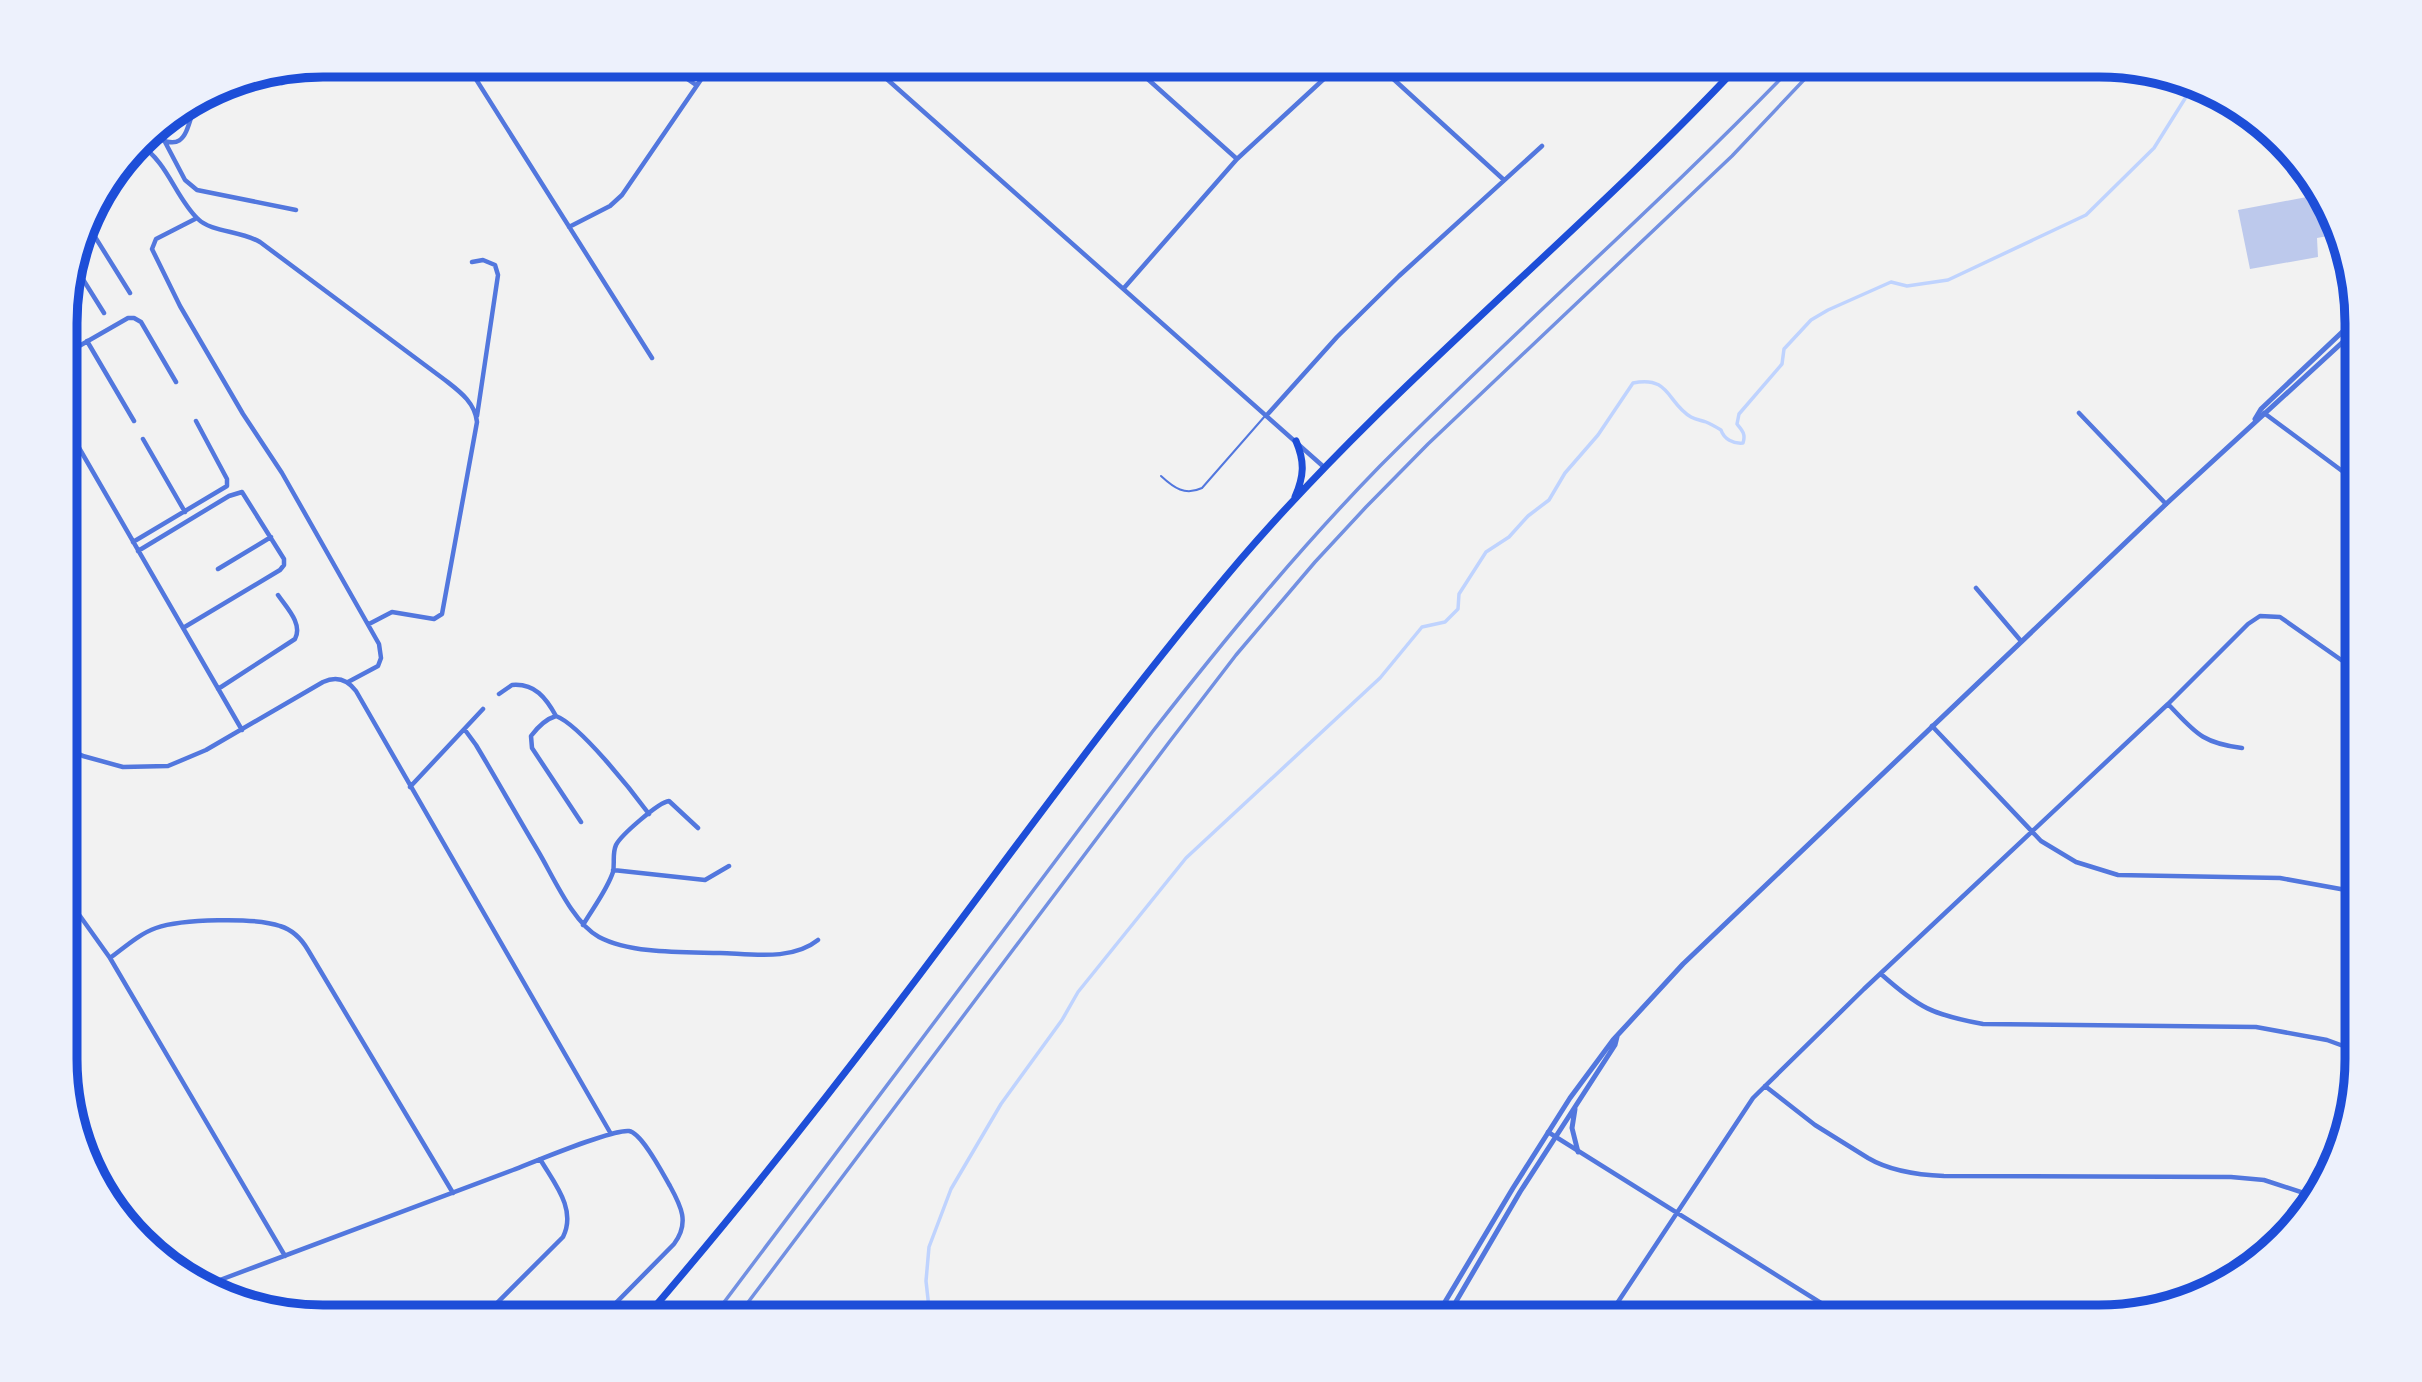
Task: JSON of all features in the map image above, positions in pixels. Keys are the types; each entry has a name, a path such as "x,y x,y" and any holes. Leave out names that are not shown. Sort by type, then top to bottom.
{"main road":[{"path":"656,1305 738,1210 1015,847 1242,559 1325,468 1670,136 1727,77"},
{"path":"1292,504 1304,469 1296,441"}],"street":[{"path":"1124,288 1237,159 1326,77"},
{"path":"1392,77 1504,180"},
{"path":"475,78 652,358"},
{"path":"685,78 696,86"},
{"path":"569,227 617,201 702,78"},
{"path":"885,78 1325,468"},
{"path":"1146,78 1237,159"},
{"path":"160,139 165,142 178,140 186,135 193,114"},
{"path":"165,142 185,180 197,190 296,210"},
{"path":"1266,416 1364,311 1542,146"},
{"path":"147,151 159,162 197,218 207,224 247,234 260,242 458,390 471,404 477,417"},
{"path":"197,218 156,239 152,247 154,255 236,402 282,473 369,624 380,648 379,662 373,669 348,682"},
{"path":"94,235 130,293"},
{"path":"369,624 393,612 434,620 442,614 462,510 498,275 495,265 483,260 472,262"},
{"path":"82,277 104,313"},
{"path":"77,347 128,318 138,319 176,382"},
{"path":"1444,1304 1570,1098 1635,1014 1683,964 2254,421 2344,331"},
{"path":"2263,412 2344,340"},
{"path":"87,341 134,421"},
{"path":"2263,412 2344,472"},
{"path":"2079,413 2166,504"},
{"path":"133,542 225,488 227,483 196,421"},
{"path":"143,439 185,512"},
{"path":"77,444 242,730"},
{"path":"138,551 240,492 246,494 284,559 283,567 183,628"},
{"path":"218,569 271,537"},
{"path":"1976,588 2021,641"},
{"path":"218,689 295,639 298,628 278,595"},
{"path":"1616,1304 1745,1107 1881,974 2168,704 2248,624 2267,615 2280,617 2344,662"},
{"path":"77,753 123,767 167,766 186,760 242,730 328,679 348,682 356,691 611,1134"},
{"path":"499,694 512,685 529,687 545,697 556,716 566,721 593,748 649,814"},
{"path":"2168,704 2203,738 2242,748"},
{"path":"410,787 483,709"},
{"path":"556,716 549,718 534,731 531,736 532,748 581,822"},
{"path":"1932,726 2032,832 2051,848 2076,862 2119,875 2280,878 2345,890"},
{"path":"465,730 572,909 583,925 596,936 658,950 782,954 804,949 818,940"},
{"path":"583,925 613,870 613,853 620,839 649,814 669,801 698,828"},
{"path":"613,870 701,880 713,877 729,866"},
{"path":"77,913 110,958 285,1256"},
{"path":"110,958 146,932 169,924 254,921 271,923 290,930 303,941 453,1193"},
{"path":"1881,974 1922,1007 1942,1015 1983,1024 2256,1027 2327,1040 2345,1047"},
{"path":"1455,1304 1617,1037"},
{"path":"1765,1086 1837,1139 1876,1163 1909,1173 1944,1176 2231,1177 2264,1180 2305,1194"},
{"path":"1576,1103 1572,1128 1578,1152"},
{"path":"217,1281 540,1159 627,1131 638,1136 662,1171 681,1205 684,1222 674,1244 614,1305"},
{"path":"1548,1132 1823,1304"},
{"path":"495,1305 563,1237 567,1228 569,1220 564,1201 540,1159"}],"lane":[{"path":"1161,476 1183,492 1194,492 1202,488 1266,416"}],"building":[{"path":"2310,196 2315,212 2318,211 2329,236 2317,238 2318,257 2250,269 2238,210"}],"waterway":[{"path":"929,1305 926,1281 929,1247 951,1189 1001,1104 1062,1020 1078,992 1186,858 1380,678 1422,627 1445,622 1458,609 1459,594 1486,552 1509,537 1528,516 1549,500 1565,473 1598,435 1633,383 1654,383 1667,392 1691,417 1721,430 1729,440 1743,443 1744,435 1737,424 1739,414 1782,364 1784,349 1811,320 1891,282 1907,286 1948,280 2086,215 2154,148 2188,94"}],"railway":[{"path":"722,1305 1153,731 1291,563 1431,415 1692,167 1782,77"},
{"path":"746,1305 1170,741 1236,655 1315,562 1428,444 1732,156 1807,77"}]}
